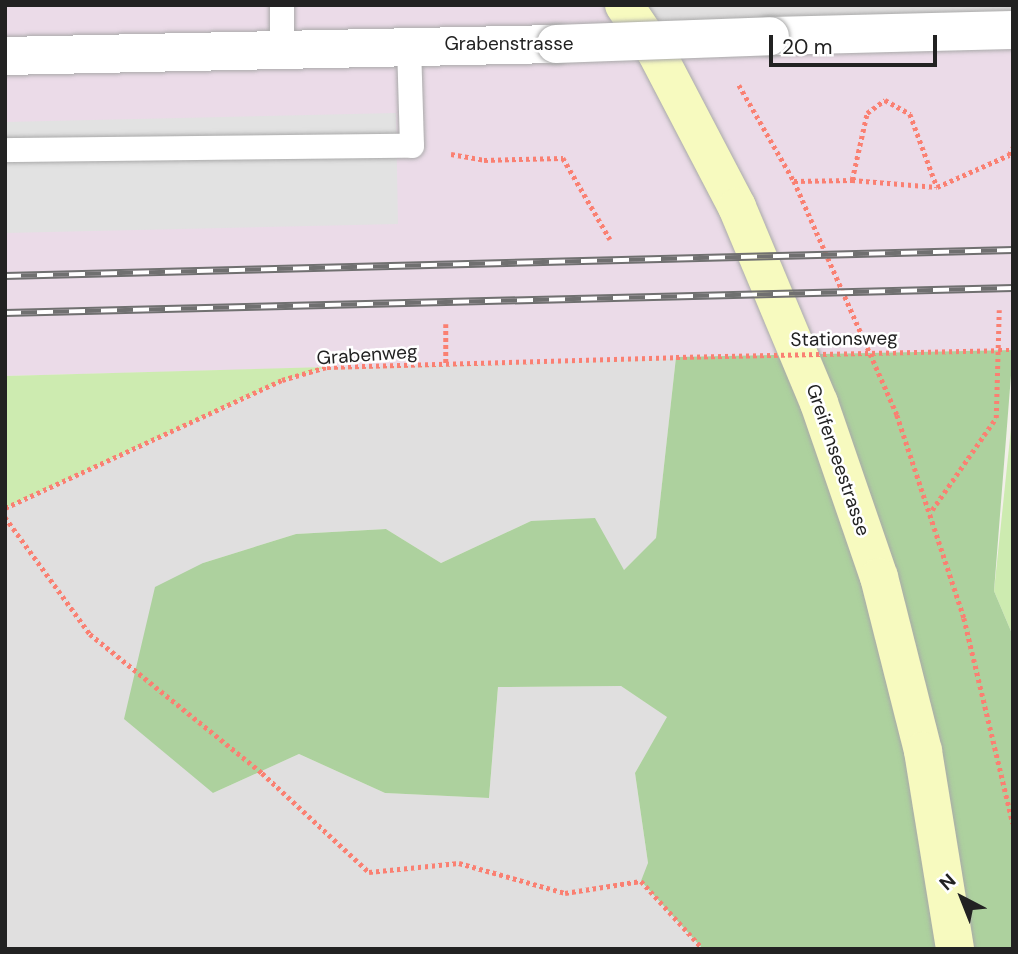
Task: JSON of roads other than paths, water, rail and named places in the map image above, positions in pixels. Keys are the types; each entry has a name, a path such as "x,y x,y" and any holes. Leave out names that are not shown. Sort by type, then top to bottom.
{"street":[{"name":"Greifenseestrasse","path":"624,5 656,52 737,207 820,403 879,577 923,751 955,949"},
{"name":"Grabenstrasse","path":"5,56 409,44 556,44 1013,30"}],"lane":[{"path":"282,5 282,48"},
{"path":"5,150 412,146 409,44"}],"railway":[{"path":"5,276 1013,250"},
{"path":"5,313 1013,288"}]}
